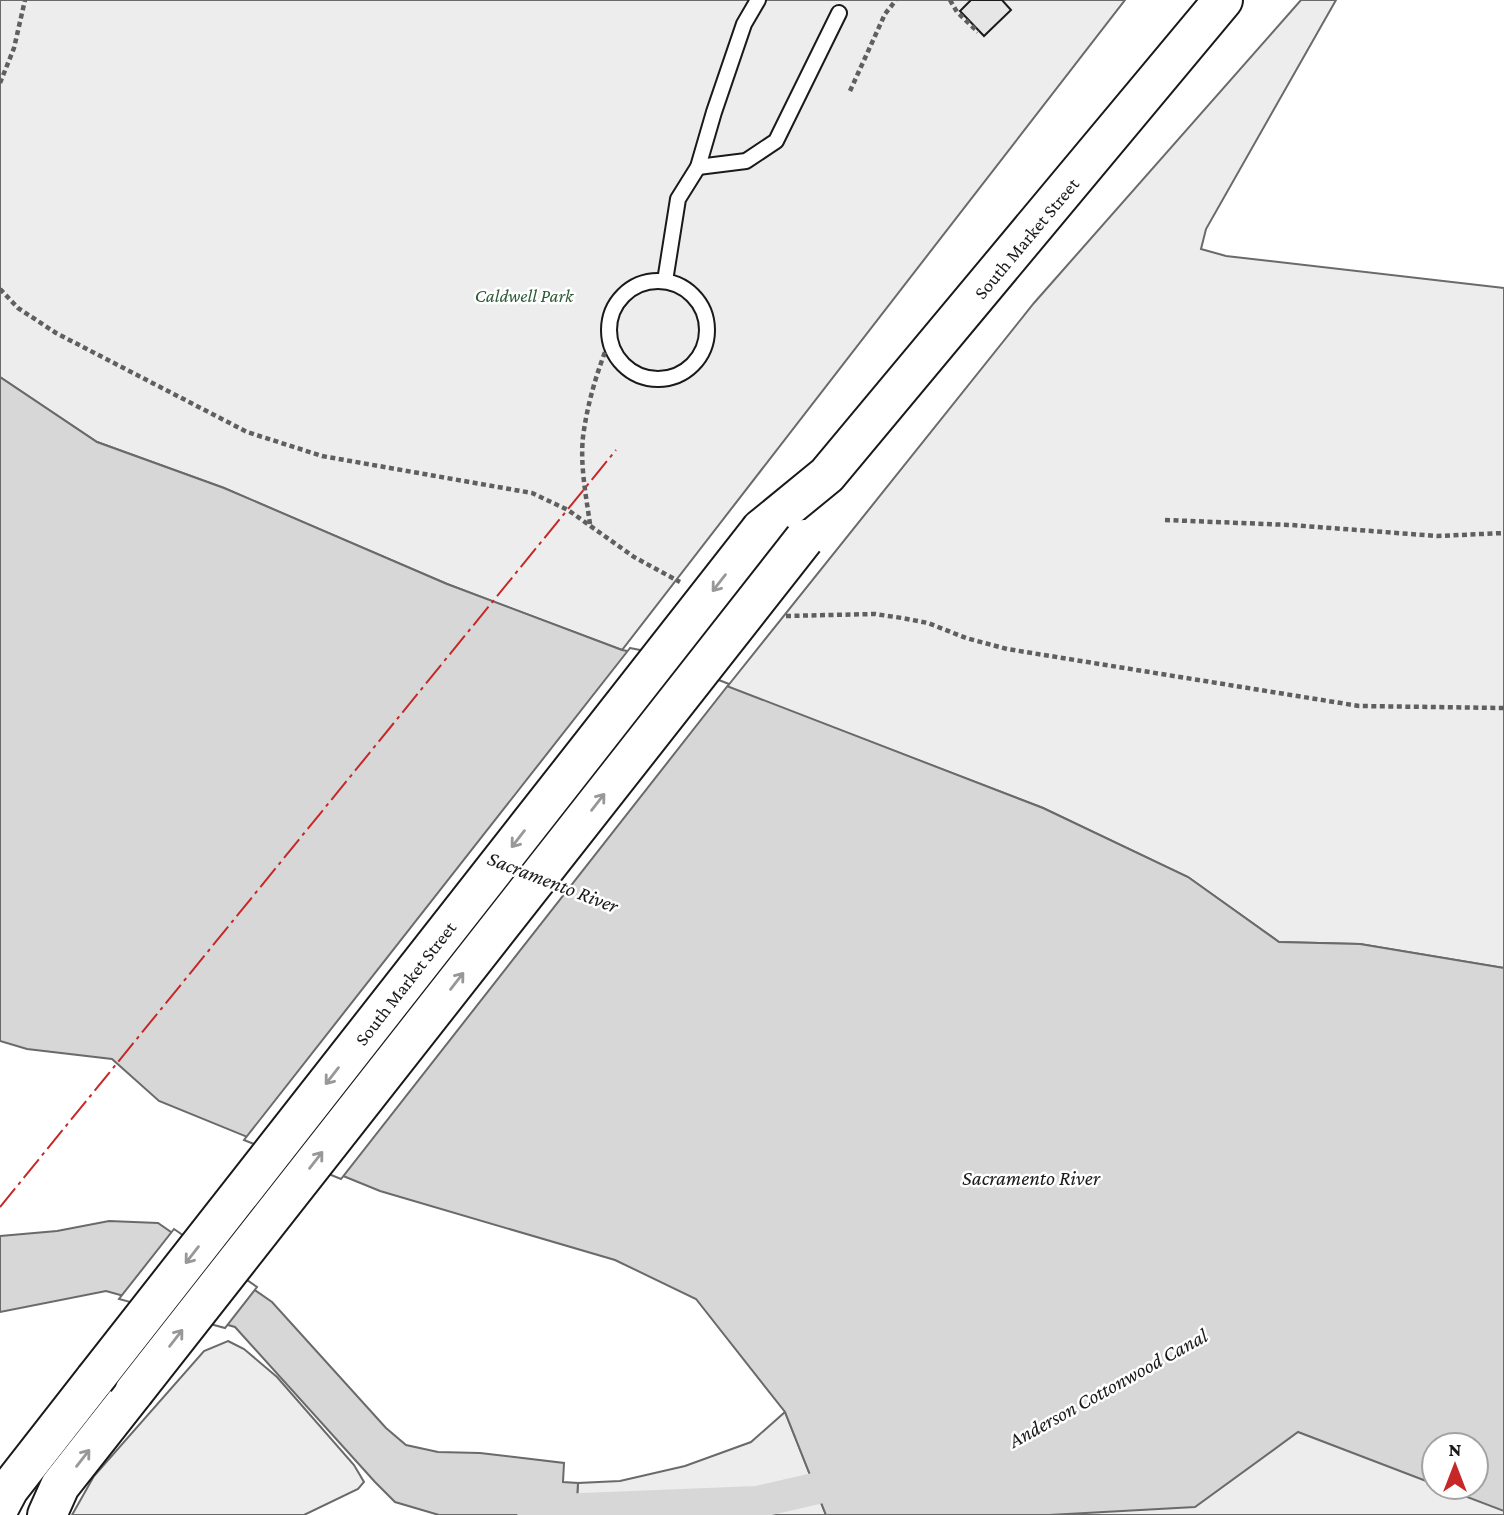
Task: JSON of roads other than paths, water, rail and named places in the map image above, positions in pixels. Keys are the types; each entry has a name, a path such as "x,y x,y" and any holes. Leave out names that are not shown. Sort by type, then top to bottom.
{"main road":[{"name":"South Market Street","path":"0,1506 9,1489 761,529 827,475 1223,0"},
{"name":"South Market Street","path":"47,1515 60,1486 804,540 827,475"}],"lane":[{"path":"665,281 678,199 698,167 744,24 758,0"},
{"path":"698,167 746,161 776,141 839,13"},
{"path":"649,281 665,281 681,286 695,296 704,310 708,326 706,343 699,358 688,370 657,380 626,369 615,356 610,342 609,326 612,310 634,287 649,281"}],"water":[{"name":"Sacramento River","path":"0,377 97,442 224,488 447,584 622,650 644,654 1043,808 1188,877 1279,942 1360,944 1504,968 1504,1511 1478,1501 1490,1501 1490,1431 1420,1431 1420,1479 1298,1432 1195,1507 1049,1515 826,1515 785,1412 696,1299 615,1260 380,1191 159,1101 112,1059 27,1049 0,1041"},
{"path":"109,1221 158,1223 272,1302 386,1428 406,1445 438,1452 480,1453 564,1463 563,1482 578,1483 576,1515 439,1515 395,1502 235,1327 106,1291 0,1312 0,1236 57,1231"}],"waterway":[{"name":"Anderson Cottonwood Canal","path":"533,1511 757,1502 857,1479"}],"park label":[{"name":"Caldwell Park","path":"524,295"}]}
